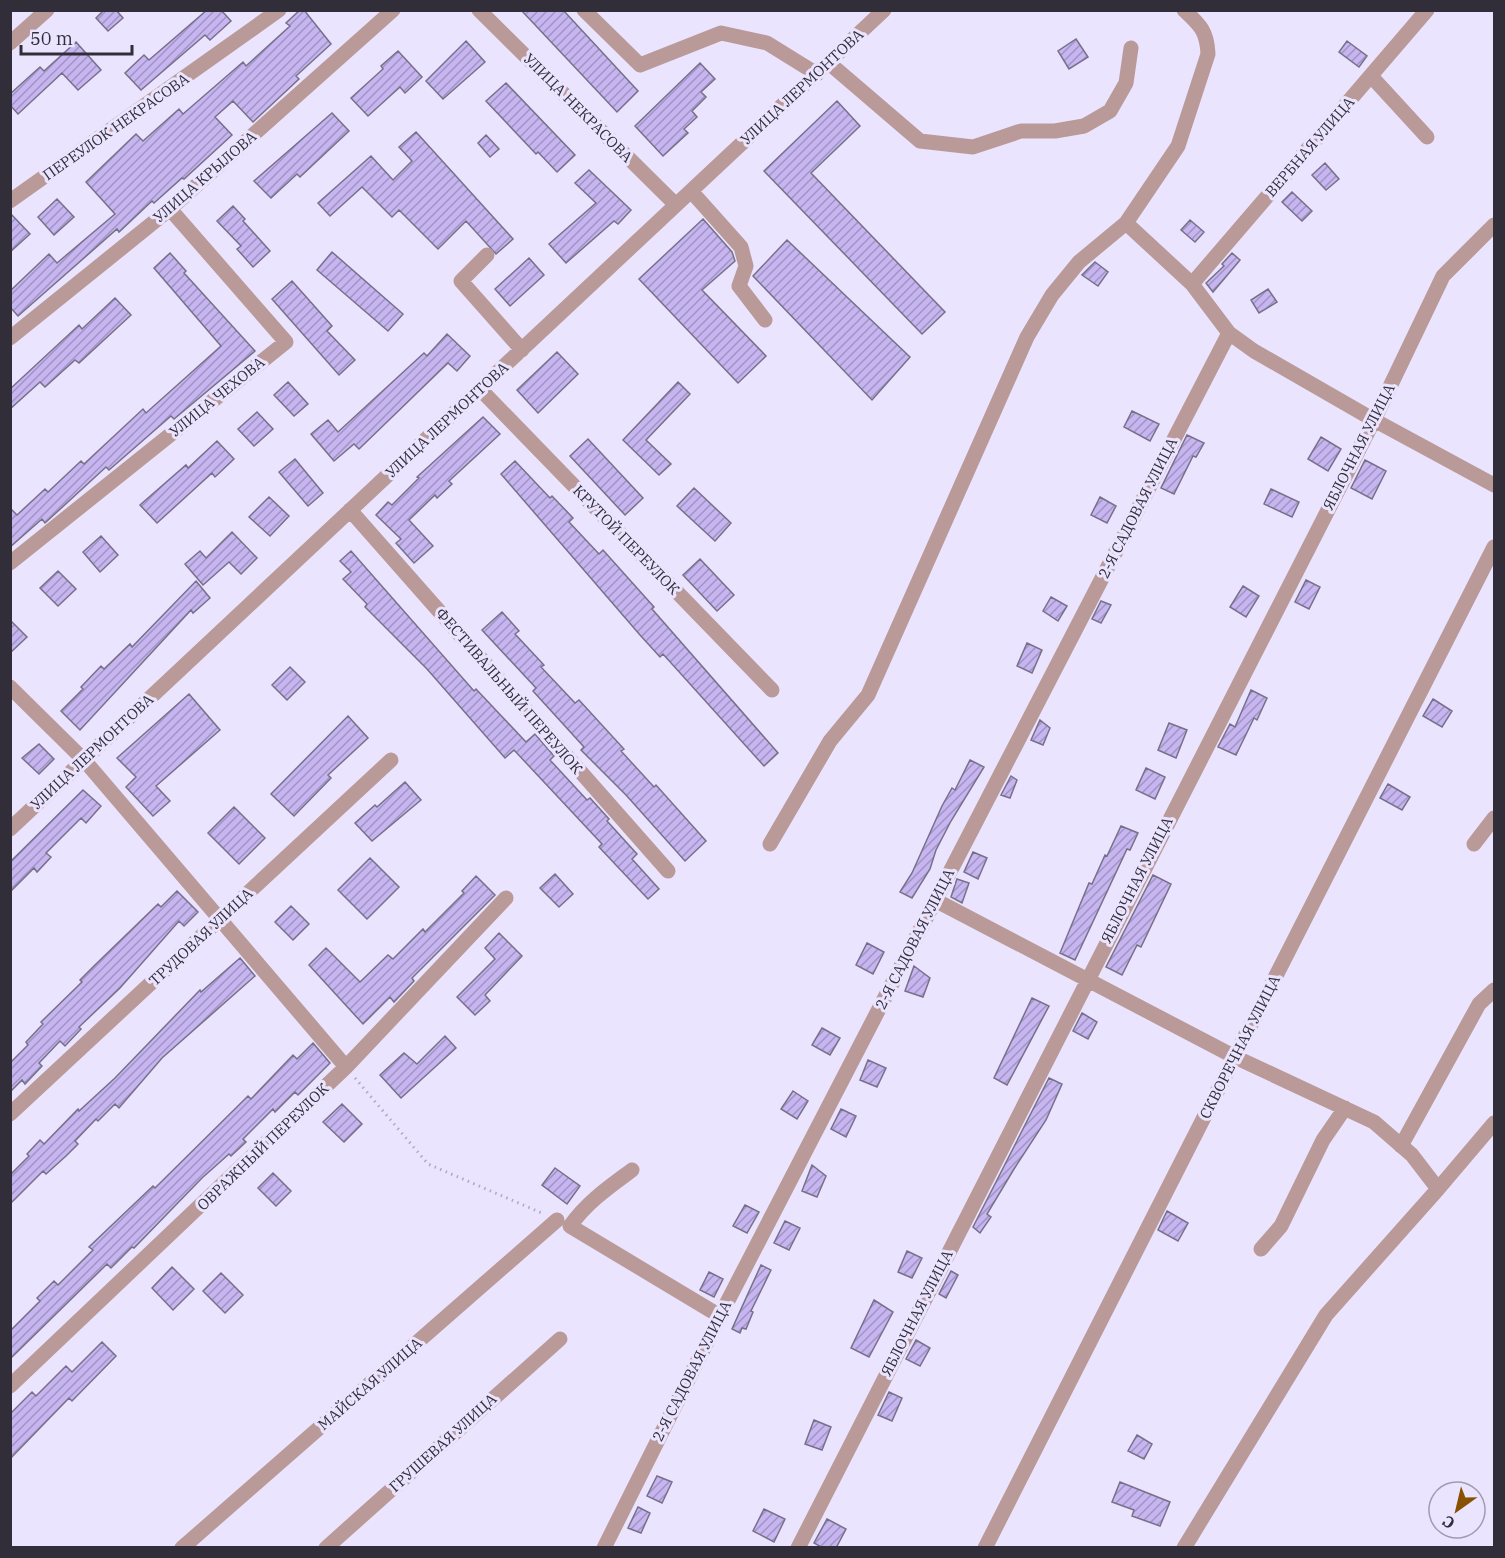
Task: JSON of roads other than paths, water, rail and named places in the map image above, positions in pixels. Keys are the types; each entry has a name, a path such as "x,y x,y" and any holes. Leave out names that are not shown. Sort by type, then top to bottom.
{"street":[{"path":"10,43 47,10"},
{"name":"ПЕРЕУЛОК НЕКРАСОВА","path":"10,201 279,10"},
{"name":"УЛИЦА КРЫЛОВА","path":"10,338 170,209 393,10"},
{"name":"УЛИЦА НЕКРАСОВА","path":"479,10 676,205"},
{"path":"584,10 640,65 721,33 767,43 817,74"},
{"name":"УЛИЦА ЛЕРМОНТОВА","path":"10,829 884,10"},
{"path":"770,844 830,741 868,695 1027,337 1052,295 1079,262 1126,223 1178,146 1208,54 1207,38 1199,24 1184,10"},
{"name":"ВЕРБНАЯ УЛИЦА","path":"1192,284 1427,10"},
{"path":"829,63 920,141 973,147 1021,131 1055,131 1084,126 1110,111 1126,83 1131,48"},
{"path":"1371,76 1427,138"},
{"path":"691,191 741,247 746,266 739,286 765,320"},
{"name":"УЛИЦА ЧЕХОВА","path":"10,562 286,342 170,209"},
{"path":"1126,223 1192,284 1229,333 1254,351 1494,485"},
{"name":"ЯБЛОЧНАЯ УЛИЦА","path":"798,1548 1086,979 1374,420 1443,276 1494,225"},
{"path":"487,255 461,281 522,350"},
{"name":"2-Я САДОВАЯ УЛИЦА","path":"605,1547 720,1316 1229,333"},
{"name":"КРУТОЙ ПЕРЕУЛОК","path":"480,389 772,690"},
{"name":"ФЕСТИВАЛЬНЫЙ ПЕРЕУЛОК","path":"350,510 668,871"},
{"name":"СКВОРЕЧНАЯ УЛИЦА","path":"985,1548 1494,547"},
{"path":"10,687 84,760 346,1067"},
{"name":"ТРУДОВАЯ УЛИЦА","path":"10,1114 391,760"},
{"path":"1474,844 1494,818"},
{"name":"ОВРАЖНЫЙ ПЕРЕУЛОК","path":"10,1386 346,1067 506,898"},
{"path":"935,900 1235,1057 1374,1122 1401,1146 1438,1189"},
{"path":"1401,1146 1479,1005 1494,990"},
{"path":"1261,1249 1281,1226 1323,1140 1345,1108"},
{"path":"1184,1548 1326,1315 1494,1123"},
{"path":"632,1170 598,1195 581,1211 570,1226 720,1316"},
{"name":"МАЙСКАЯ УЛИЦА","path":"182,1548 557,1220"},
{"name":"ГРУШЕВАЯ УЛИЦА","path":"326,1548 560,1339"}]}
